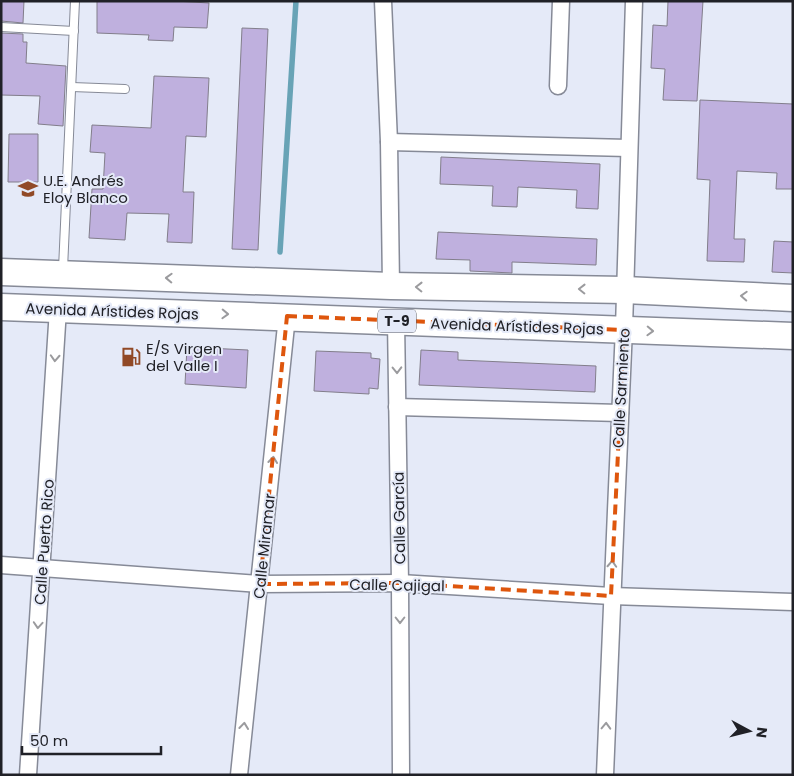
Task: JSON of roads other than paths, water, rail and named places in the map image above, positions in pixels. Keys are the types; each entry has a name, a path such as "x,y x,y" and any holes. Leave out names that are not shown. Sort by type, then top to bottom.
{"main road":[{"path":"1,272 391,286 625,290 793,298"},
{"name":"Avenida Arístides Rojas","path":"1,306 793,336"}],"street":[{"path":"383,1 391,286"},
{"path":"558,86 561,1"},
{"name":"Calle Sarmiento","path":"605,775 611,596 624,330 628,148 634,1"},
{"path":"388,142 628,148"},
{"name":"Calle Puerto Rico","path":"28,775 58,309"},
{"name":"Calle Miramar","path":"239,775 287,316"},
{"name":"Calle García","path":"396,321 401,775"},
{"path":"397,407 620,413"},
{"name":"Calle Cajigal","path":"1,565 260,584 400,583 611,596 793,602"}],"lane":[{"path":"63,274 75,1"},
{"path":"1,28 74,31"},
{"path":"72,87 125,89"}],"waterway":[{"path":"280,252 296,1"}],"place":[{"name":"U.E. Andrés Eloy Blanco","path":"28,189"},
{"name":"E/S Virgen del Valle I","path":"131,357"}]}
